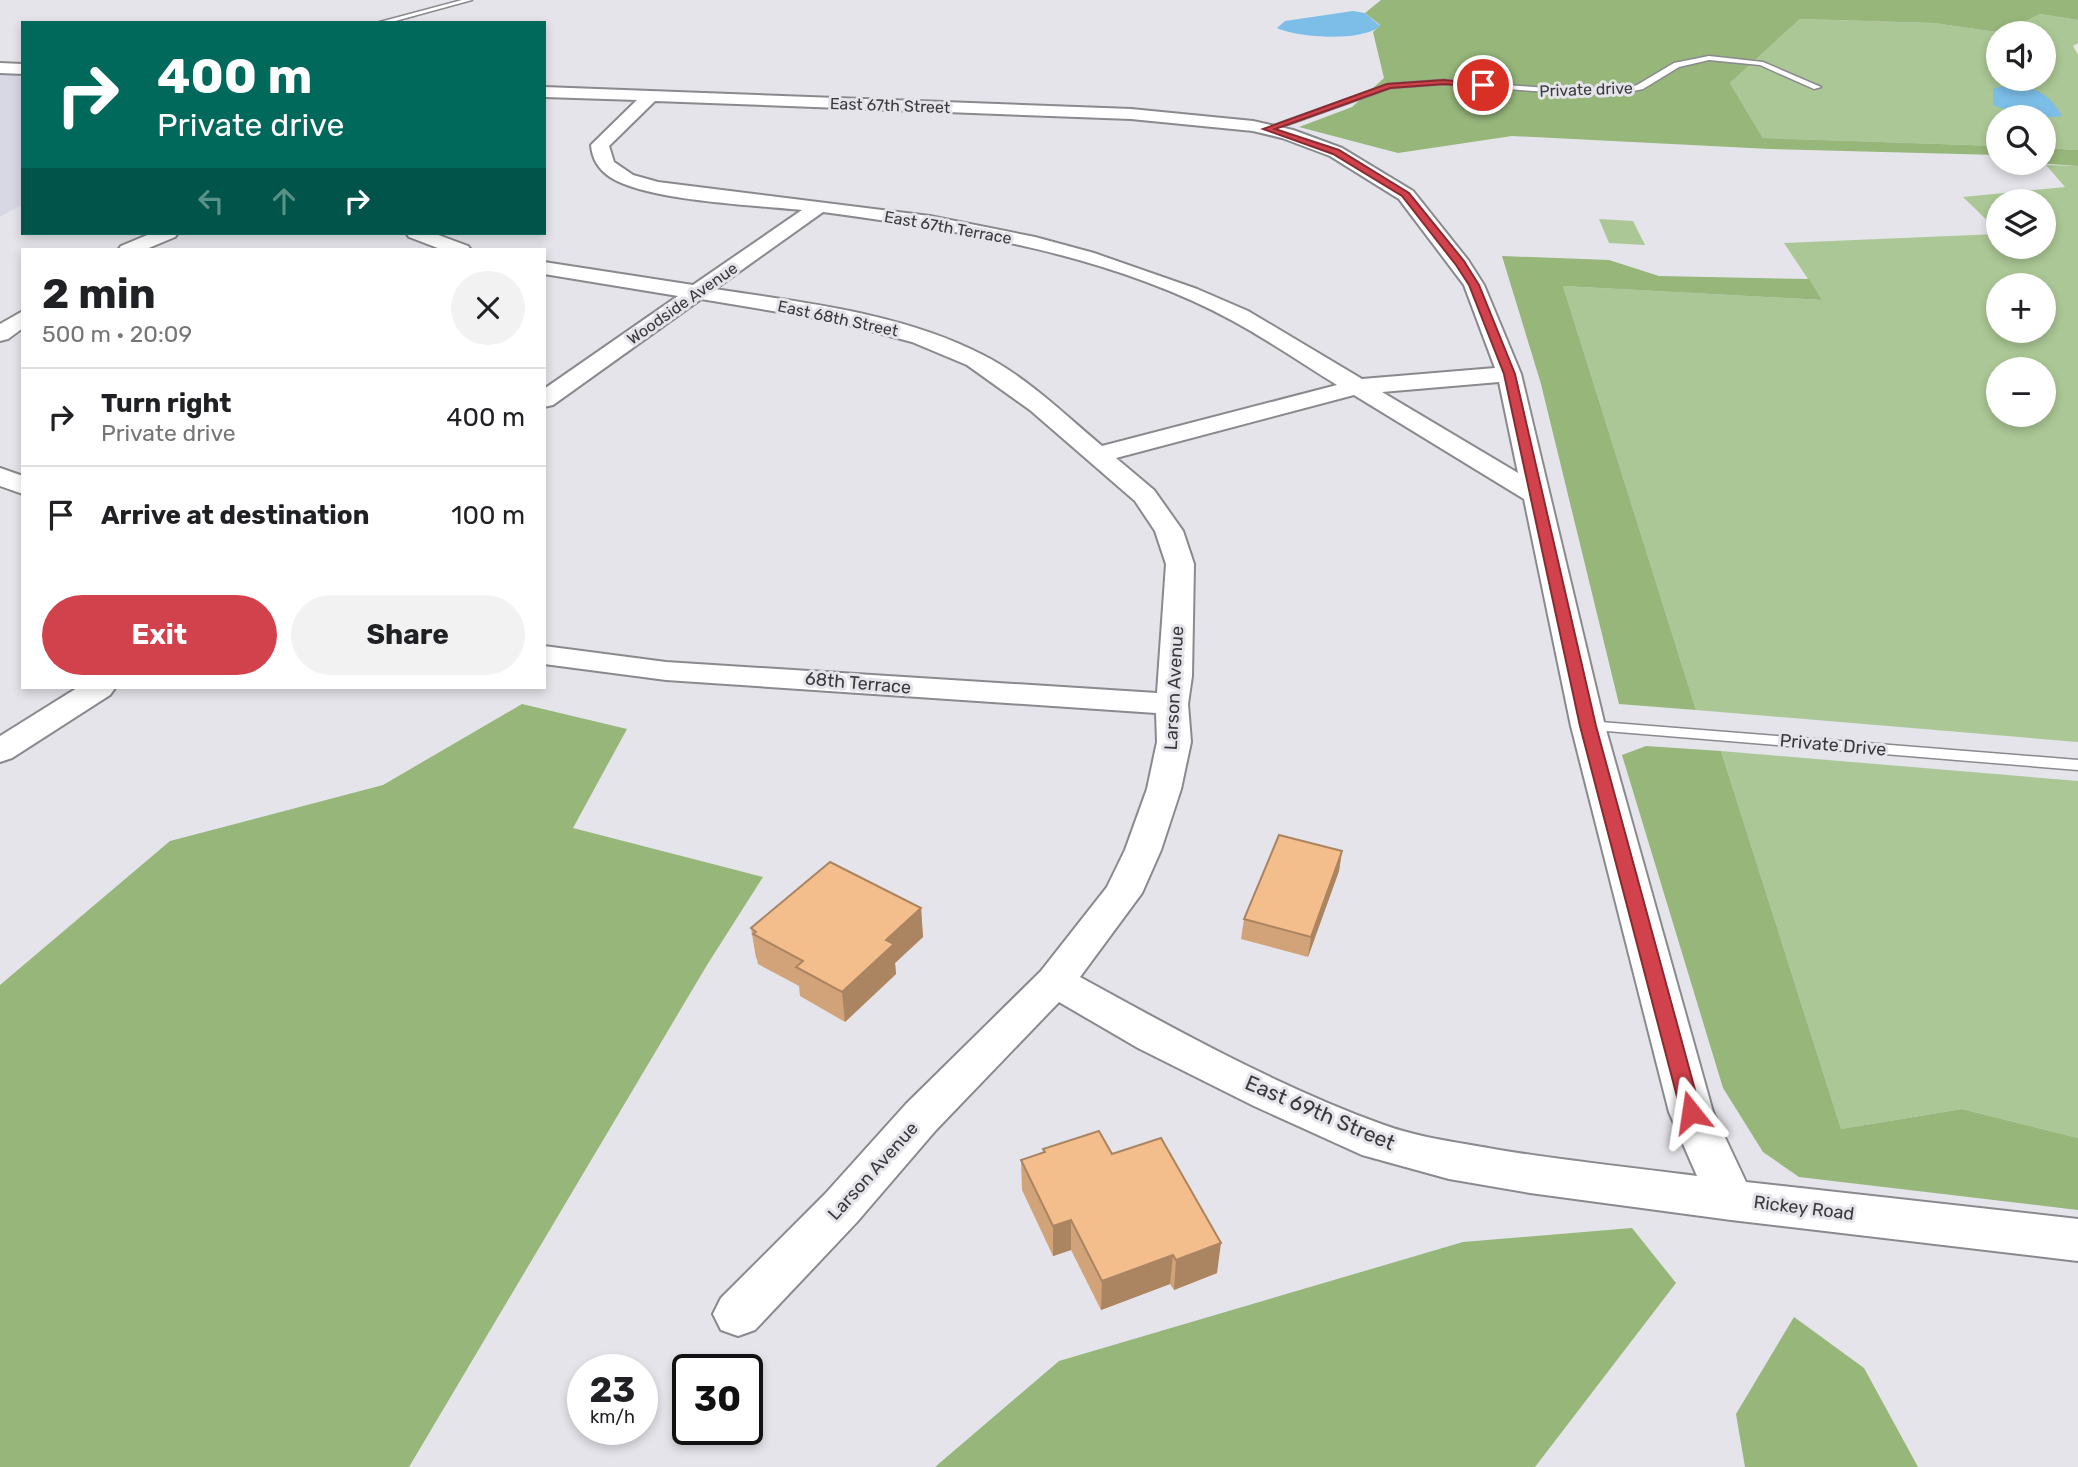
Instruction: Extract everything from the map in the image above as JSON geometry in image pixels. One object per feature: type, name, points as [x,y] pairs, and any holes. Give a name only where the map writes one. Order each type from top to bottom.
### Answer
[{"type":"street","points":[[0,68],[21,69]]},
{"type":"street","name":"East 67th Street","points":[[546,92],[1144,115],[1235,123]]},
{"type":"street","name":"East 67th Terrace","points":[[651,96],[600,145],[600,157],[611,171],[631,180],[667,189],[819,206],[977,230],[1059,247],[1116,266],[1190,292],[1240,316],[1534,494]]},
{"type":"street","name":"Rickey Road","points":[[1235,123],[1267,129],[1336,152],[1406,195],[1461,264],[1474,285],[1510,374],[1534,494],[1588,726],[1691,1112],[1731,1200],[2078,1240]]},
{"type":"street","name":"Woodside Avenue","points":[[546,399],[819,206]]},
{"type":"street","points":[[133,248],[163,235]]},
{"type":"street","points":[[421,235],[456,248]]},
{"type":"street","name":"East 68th Street","points":[[546,268],[847,317],[932,341],[992,371],[1041,407],[1097,455]]},
{"type":"street","points":[[0,334],[21,318]]},
{"type":"street","points":[[1097,455],[1357,387],[1510,374]]},
{"type":"street","name":"Larson Avenue","points":[[737,1314],[841,1208],[921,1117],[1055,981],[1123,893],[1143,850],[1164,789],[1174,742],[1172,704],[1176,676],[1180,564],[1169,531],[1144,496],[1097,455]]},
{"type":"street","points":[[0,475],[21,485]]},
{"type":"street","name":"68th Terrace","points":[[546,656],[666,671],[1172,704]]},
{"type":"street","points":[[0,751],[97,689]]},
{"type":"street","name":"East 69th Street","points":[[1055,981],[1165,1043],[1269,1094],[1378,1142],[1449,1160],[1530,1174],[1731,1200]]},
{"type":"lane","points":[[387,21],[469,0]]},
{"type":"lane","name":"Private drive","points":[[1267,129],[1389,86],[1444,82],[1559,92],[1640,88],[1677,65],[1709,58],[1761,63],[1818,87]]},
{"type":"lane","name":"Private Drive","points":[[1588,726],[2078,765]]},
{"type":"shaded area","points":[[0,72],[21,73],[21,205],[0,217]]},
{"type":"green space","points":[[1381,0],[2078,0],[2078,20],[2040,14],[2026,21],[1986,21],[1986,31],[1934,23],[1800,19],[1730,83],[1763,138],[1986,146],[1986,155],[1770,149],[1512,136],[1398,153],[1299,127],[1352,107],[1384,78],[1373,32],[1380,25],[1365,13]]},
{"type":"green space","points":[[2040,14],[2078,20],[2078,43],[2073,46],[2078,55],[2078,150],[2056,149],[2056,105],[1986,105],[1986,146],[1763,138],[1730,83],[1800,19],[1934,23],[1986,31],[1986,91],[2056,91],[2056,21],[2026,21]]},
{"type":"green space","points":[[2056,149],[2078,150],[2078,166],[2056,164]]},
{"type":"green space","points":[[2056,165],[2078,166],[2078,742],[1696,710],[1563,286],[1822,300],[1784,243],[1986,235],[1986,259],[2056,259],[2056,189],[2045,189],[2065,187],[2055,175]]},
{"type":"green space","points":[[1986,195],[1986,219],[1963,197]]},
{"type":"green space","points":[[1599,219],[1633,221],[1645,245],[1609,243]]},
{"type":"green space","points":[[1502,256],[1609,260],[1659,276],[1809,279],[1822,300],[1563,286],[1696,710],[1619,704],[1541,384]]},
{"type":"green space","points":[[522,704],[627,729],[573,828],[763,877],[707,965],[409,1467],[0,1467],[0,985],[170,841],[383,785]]},
{"type":"green space","points":[[1646,746],[1721,751],[1841,1129],[1962,1109],[2078,1138],[2078,1210],[1799,1177],[1763,1152],[1723,1088],[1622,755]]},
{"type":"green space","points":[[1721,751],[2078,781],[2078,1138],[1962,1109],[1841,1129]]},
{"type":"green space","points":[[1632,1228],[1676,1283],[1535,1467],[935,1467],[1059,1361],[1463,1242]]},
{"type":"green space","points":[[1794,1317],[1864,1368],[1918,1467],[1745,1467],[1736,1414]]},
{"type":"water","points":[[1353,11],[1365,13],[1380,26],[1359,34],[1330,37],[1299,34],[1277,28],[1285,21]]},
{"type":"water","points":[[1993,91],[2036,91],[2054,105],[1993,105]]},
{"type":"building","points":[[1279,835],[1342,851],[1311,937],[1244,919]]},
{"type":"building","points":[[830,862],[921,908],[886,940],[894,944],[842,992],[796,967],[803,961],[753,934],[756,932],[751,928]]},
{"type":"building","points":[[1099,1131],[1112,1154],[1161,1138],[1221,1243],[1176,1260],[1173,1255],[1102,1281],[1071,1220],[1053,1226],[1021,1160],[1045,1152],[1043,1149]]},
{"type":"route","points":[[1483,85],[1444,82],[1389,86],[1267,129],[1336,152],[1406,195],[1461,264],[1474,285],[1510,374],[1534,494],[1588,726],[1691,1112]]}]
